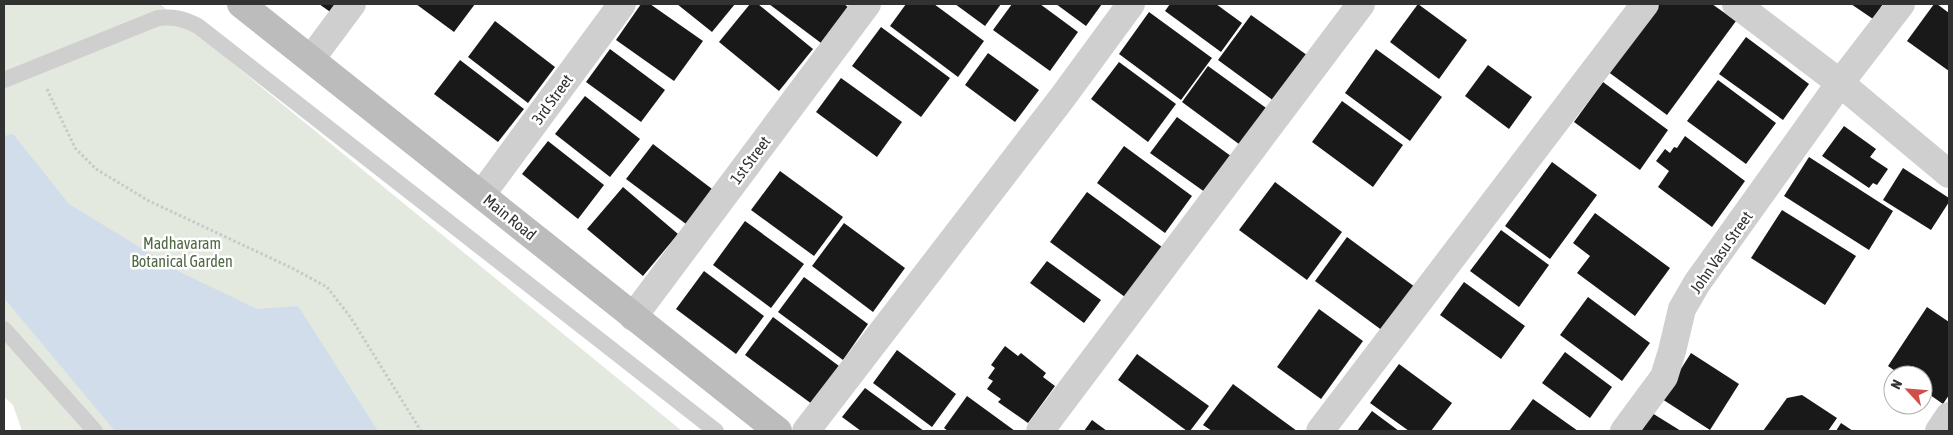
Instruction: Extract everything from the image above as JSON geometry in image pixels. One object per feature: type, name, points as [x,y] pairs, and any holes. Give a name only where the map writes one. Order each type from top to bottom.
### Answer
[{"type":"street","name":"Main Road","points":[[241,4],[778,431]]},
{"type":"street","points":[[311,59],[352,4]]},
{"type":"street","name":"3rd Street","points":[[482,194],[622,4]]},
{"type":"street","name":"1st Street","points":[[633,317],[867,4]]},
{"type":"street","points":[[806,431],[1062,98],[1131,4]]},
{"type":"street","points":[[1040,431],[1361,4]]},
{"type":"street","points":[[1320,431],[1645,4]]},
{"type":"street","points":[[1736,4],[1840,83],[1949,174]]},
{"type":"street","name":"John Vasu Street","points":[[1624,431],[1664,376],[1682,309],[1697,284],[1840,83],[1901,4]]},
{"type":"street","points":[[1939,431],[1949,416]]},
{"type":"lane","points":[[4,80],[158,18],[172,16],[184,19],[198,26],[716,431]]},
{"type":"lane","points":[[4,329],[95,431]]},
{"type":"path","points":[[36,67],[75,148],[96,170],[149,201],[292,268],[327,287],[351,318],[420,431]]},
{"type":"green space","name":"Madhavaram Botanical Garden","points":[[4,4],[160,4],[682,431],[22,431],[13,405],[4,397]]},
{"type":"shaded area","points":[[13,134],[69,204],[182,273],[257,309],[298,306],[378,431],[115,431],[4,298],[4,136]]},
{"type":"building","points":[[319,4],[345,4],[336,16]]},
{"type":"building","points":[[416,4],[475,4],[454,32]]},
{"type":"building","points":[[641,4],[650,4],[703,41],[674,81],[616,40]]},
{"type":"building","points":[[677,4],[735,4],[712,32]]},
{"type":"building","points":[[750,4],[758,4],[813,49],[779,91],[719,42]]},
{"type":"building","points":[[769,4],[844,4],[848,7],[821,43]]},
{"type":"building","points":[[906,4],[934,4],[984,41],[958,77],[890,26]]},
{"type":"building","points":[[955,4],[1001,4],[985,26]]},
{"type":"building","points":[[1012,4],[1040,4],[1078,32],[1050,71],[993,30]]},
{"type":"building","points":[[1056,4],[1102,4],[1086,26]]},
{"type":"building","points":[[1170,4],[1216,4],[1242,23],[1221,52],[1165,11]]},
{"type":"building","points":[[1418,4],[1467,40],[1439,79],[1390,42]]},
{"type":"building","points":[[1656,4],[1712,4],[1736,21],[1667,115],[1607,71]]},
{"type":"building","points":[[1851,4],[1883,4],[1873,19]]},
{"type":"building","points":[[1934,4],[1937,4],[1949,13],[1949,71],[1907,41]]},
{"type":"building","points":[[1149,12],[1212,58],[1181,100],[1119,54]]},
{"type":"building","points":[[1251,15],[1311,58],[1278,104],[1218,60]]},
{"type":"building","points":[[495,21],[555,67],[528,103],[468,57]]},
{"type":"building","points":[[881,27],[950,78],[921,117],[852,66]]},
{"type":"building","points":[[1746,37],[1809,84],[1783,120],[1719,74]]},
{"type":"building","points":[[610,49],[665,90],[641,122],[586,82]]},
{"type":"building","points":[[1376,49],[1442,97],[1410,141],[1345,93]]},
{"type":"building","points":[[988,53],[1039,90],[1015,122],[965,85]]},
{"type":"building","points":[[460,60],[524,109],[498,142],[434,94]]},
{"type":"building","points":[[1119,62],[1176,104],[1148,142],[1091,99]]},
{"type":"building","points":[[1488,65],[1532,97],[1509,129],[1465,96]]},
{"type":"building","points":[[1208,66],[1273,113],[1247,150],[1182,102]]},
{"type":"building","points":[[841,78],[902,122],[877,157],[816,112]]},
{"type":"building","points":[[1718,80],[1776,123],[1746,164],[1687,121]]},
{"type":"building","points":[[1603,82],[1668,130],[1640,170],[1574,122]]},
{"type":"building","points":[[585,96],[640,139],[610,177],[555,134]]},
{"type":"building","points":[[1342,101],[1403,145],[1373,187],[1312,142]]},
{"type":"building","points":[[1177,117],[1235,159],[1209,195],[1150,153]]},
{"type":"building","points":[[1844,126],[1876,149],[1870,157],[1888,169],[1877,185],[1873,183],[1869,188],[1822,156]]},
{"type":"building","points":[[1685,136],[1745,181],[1712,227],[1658,187],[1669,171],[1656,161],[1665,149],[1670,153],[1674,147],[1677,148]]},
{"type":"building","points":[[548,141],[604,185],[578,219],[522,174]]},
{"type":"building","points":[[653,144],[716,192],[690,227],[626,179]]},
{"type":"building","points":[[1124,146],[1192,196],[1165,233],[1097,183]]},
{"type":"building","points":[[1809,157],[1893,211],[1869,250],[1784,196]]},
{"type":"building","points":[[1552,162],[1597,195],[1550,259],[1505,226]]},
{"type":"building","points":[[1903,168],[1949,198],[1949,202],[1931,230],[1883,200]]},
{"type":"building","points":[[780,171],[843,217],[814,256],[751,210]]},
{"type":"building","points":[[1275,182],[1342,232],[1307,280],[1239,230]]},
{"type":"building","points":[[623,187],[678,234],[643,276],[587,229]]},
{"type":"building","points":[[1087,192],[1162,247],[1125,297],[1050,242]]},
{"type":"building","points":[[1782,210],[1856,256],[1825,305],[1751,258]]},
{"type":"building","points":[[1595,213],[1670,268],[1635,316],[1577,273],[1590,256],[1573,243]]},
{"type":"building","points":[[745,221],[804,264],[771,308],[713,265]]},
{"type":"building","points":[[844,223],[905,268],[873,312],[812,266]]},
{"type":"building","points":[[1501,230],[1549,265],[1519,307],[1470,271]]},
{"type":"building","points":[[1347,237],[1415,287],[1383,331],[1315,281]]},
{"type":"building","points":[[1047,261],[1101,300],[1084,323],[1030,283]]},
{"type":"building","points":[[704,271],[764,316],[736,354],[676,309]]},
{"type":"building","points":[[804,277],[868,324],[843,360],[778,312]]},
{"type":"building","points":[[1464,282],[1525,326],[1501,359],[1440,315]]},
{"type":"building","points":[[1588,297],[1650,343],[1622,381],[1560,335]]},
{"type":"building","points":[[1927,307],[1949,322],[1949,395],[1943,404],[1933,397],[1933,365],[1889,365]]},
{"type":"building","points":[[1319,309],[1363,341],[1321,399],[1277,367]]},
{"type":"building","points":[[773,317],[839,366],[812,404],[745,355]]},
{"type":"building","points":[[1005,346],[1018,356],[1021,353],[1046,373],[1043,377],[1055,386],[1028,423],[998,402],[1001,399],[987,389],[993,381],[988,378],[995,368],[991,365]]},
{"type":"building","points":[[897,350],[956,394],[932,427],[873,383]]},
{"type":"building","points":[[1565,352],[1612,387],[1590,418],[1542,383]]},
{"type":"building","points":[[1691,353],[1739,384],[1710,430],[1662,399]]},
{"type":"building","points":[[1137,354],[1209,406],[1190,431],[1187,431],[1118,380]]},
{"type":"building","points":[[1399,364],[1452,403],[1431,431],[1409,431],[1370,403]]},
{"type":"building","points":[[1233,384],[1297,431],[1212,431],[1203,425]]},
{"type":"building","points":[[865,388],[924,431],[861,431],[842,417]]},
{"type":"building","points":[[1802,395],[1837,418],[1828,431],[1763,431],[1787,398]]},
{"type":"building","points":[[967,396],[1015,431],[948,431],[944,428]]},
{"type":"building","points":[[1533,399],[1578,431],[1510,430]]},
{"type":"building","points":[[1372,411],[1399,431],[1357,431]]},
{"type":"building","points":[[1652,413],[1681,431],[1640,431]]},
{"type":"building","points":[[1092,420],[1107,431],[1084,431]]},
{"type":"building","points":[[1841,423],[1853,431],[1836,431]]}]
